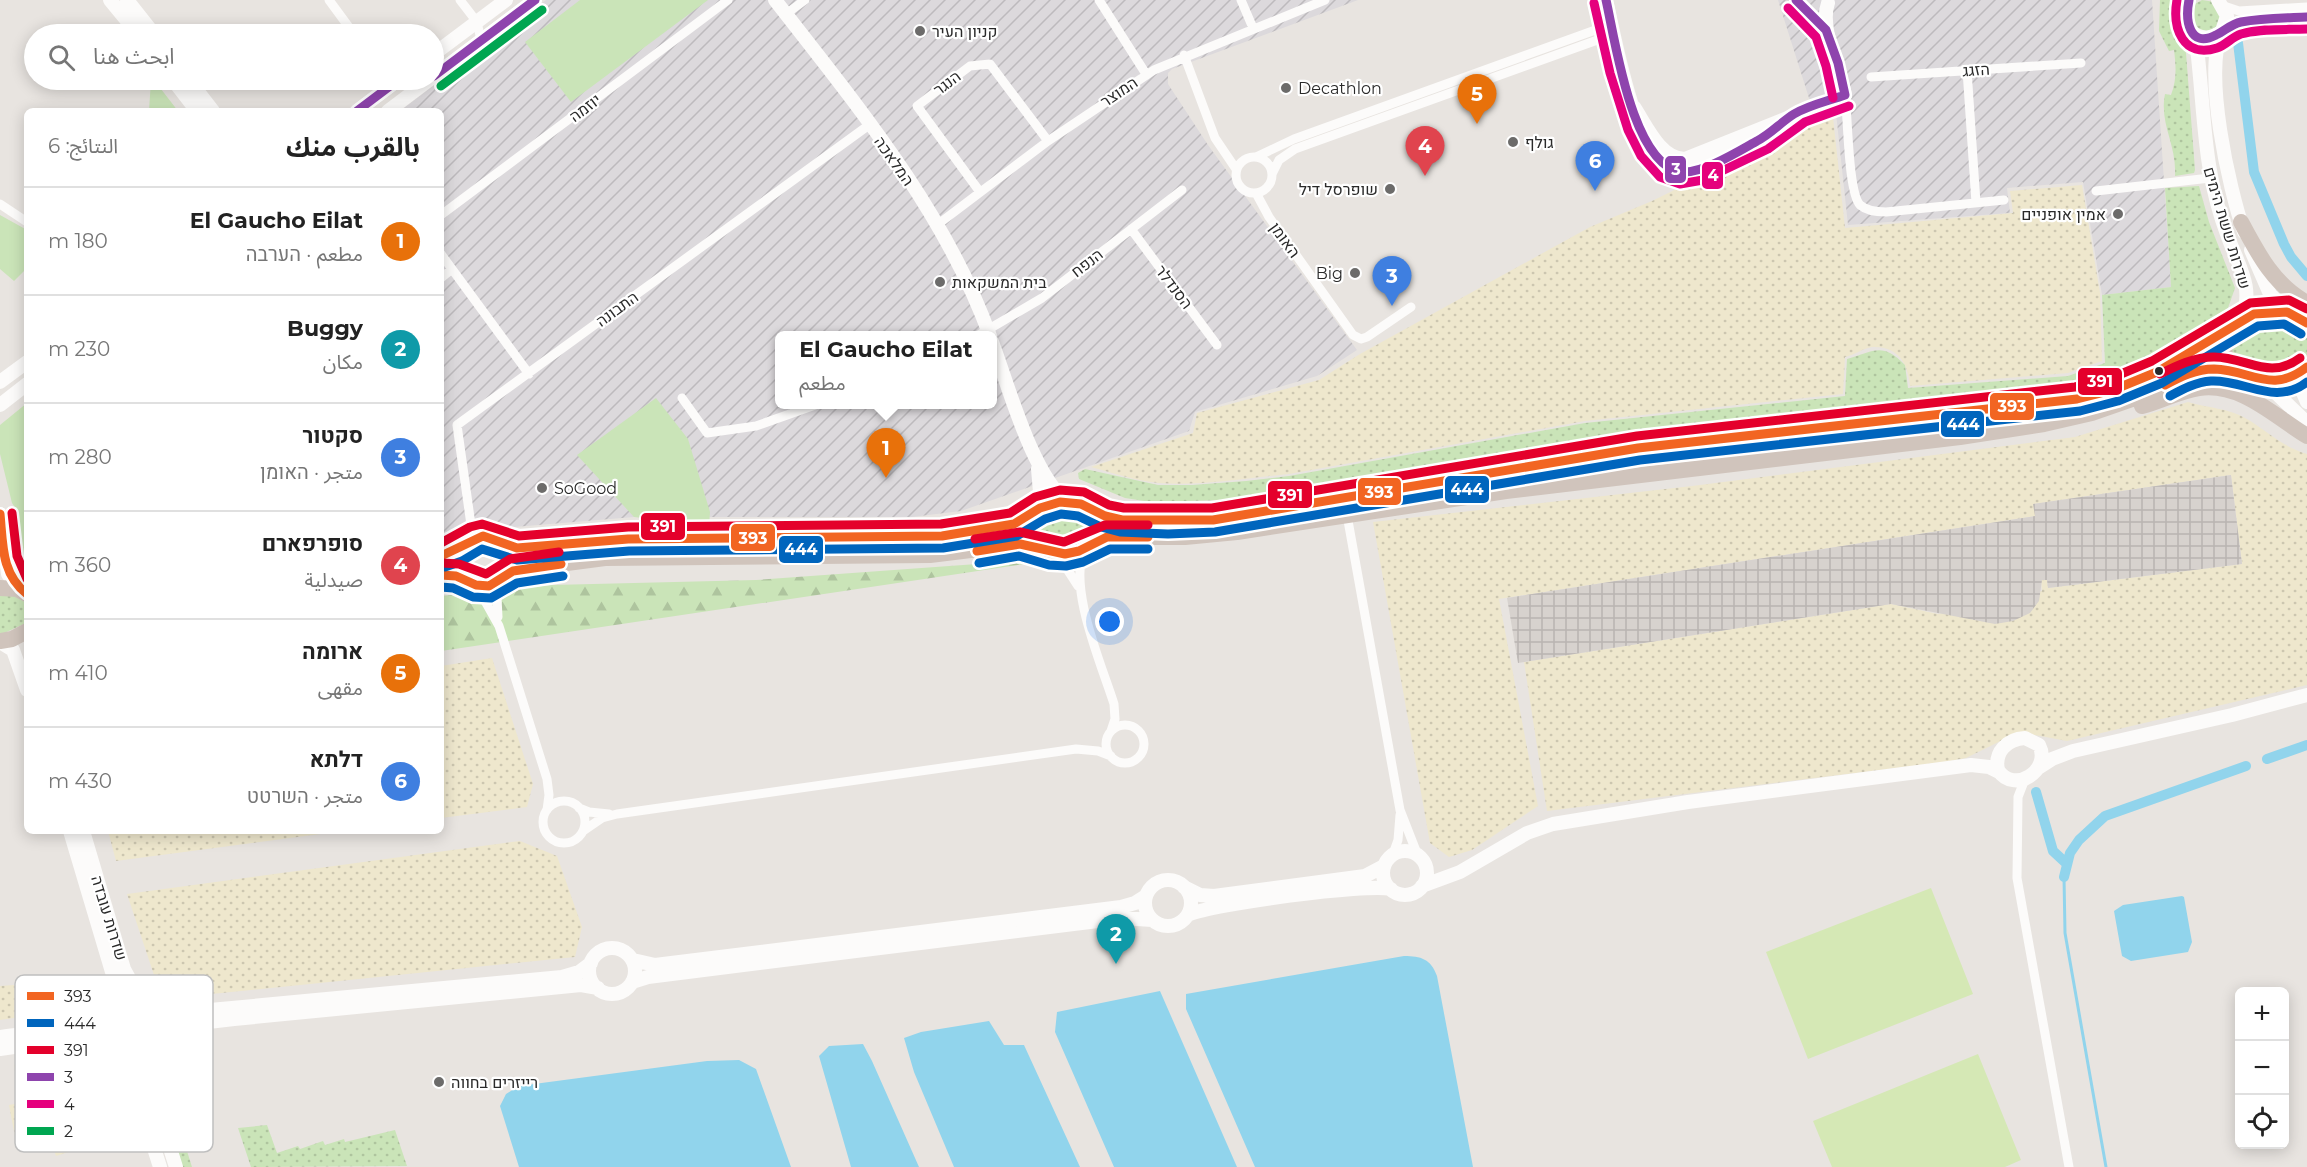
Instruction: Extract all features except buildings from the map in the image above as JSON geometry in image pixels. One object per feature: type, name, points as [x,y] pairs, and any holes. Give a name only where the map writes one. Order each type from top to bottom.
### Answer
[{"type":"highway","points":[[2241,222],[2271,273],[2287,290],[2307,303]]},
{"type":"highway","points":[[444,555],[469,543],[492,537],[502,544],[527,548],[604,539],[942,536],[1007,526],[1053,503],[1067,502],[1130,521],[1213,520],[1638,447],[2077,399],[2113,390],[2157,372],[2237,322],[2261,312],[2287,312],[2307,323]]},
{"type":"highway","points":[[2237,322],[2227,335],[2223,348],[2226,361],[2237,373]]},
{"type":"highway","points":[[2076,418],[2123,403],[2199,371],[2219,369],[2257,381],[2284,380],[2306,368]]},
{"type":"highway","points":[[444,576],[489,586],[521,569],[605,558],[923,556],[1020,544],[1044,551],[1072,553],[1111,537],[1211,534],[1561,484],[1891,447],[2134,408],[2198,388],[2219,388],[2257,403],[2307,436]]},
{"type":"highway","points":[[1036,511],[1028,521],[1026,531],[1030,541],[1044,551]]},
{"type":"highway","points":[[1088,546],[1099,530],[1098,519],[1091,511]]},
{"type":"highway","points":[[469,543],[459,564],[471,582]]},
{"type":"highway","points":[[502,544],[508,555],[503,577]]},
{"type":"highway","points":[[0,588],[23,592]]},
{"type":"highway","points":[[0,642],[24,633]]},
{"type":"street","points":[[110,0],[130,24]]},
{"type":"street","points":[[127,0],[146,24]]},
{"type":"street","points":[[329,0],[347,24]]},
{"type":"street","points":[[460,0],[477,22],[481,40]]},
{"type":"street","points":[[444,47],[506,0]]},
{"type":"street","points":[[444,68],[535,0]]},
{"type":"street","name":"יוזמה","points":[[444,213],[728,0]]},
{"type":"street","name":"המלאכה","points":[[775,0],[869,125],[937,225],[964,275],[985,331]]},
{"type":"street","points":[[786,14],[805,0]]},
{"type":"street","points":[[1099,0],[1146,74]]},
{"type":"street","points":[[1241,0],[1253,28]]},
{"type":"street","name":"המוצר","points":[[937,225],[1048,141],[1146,74],[1184,55],[1325,0]]},
{"type":"street","points":[[1606,0],[1638,124],[1655,157],[1667,167],[1679,172],[1693,170],[1757,141],[1794,114],[1845,95]]},
{"type":"street","points":[[1801,4],[1817,9],[1829,2]]},
{"type":"street","points":[[1826,30],[1829,2]]},
{"type":"street","name":"שדרות ששת הימים","points":[[2190,2],[2185,18],[2197,53],[2204,145],[2210,178],[2226,232],[2247,283],[2248,300],[2237,322]]},
{"type":"street","points":[[2220,2],[2239,11],[2307,7]]},
{"type":"street","name":"שדרות ששת הימים","points":[[2220,2],[2227,16],[2216,58],[2221,139],[2241,222],[2264,284],[2287,312]]},
{"type":"street","points":[[1801,4],[1826,30],[1838,63],[1845,95],[1852,186],[1858,202],[1866,209],[1878,212],[2004,200]]},
{"type":"street","points":[[2189,29],[2203,37],[2215,36],[2223,29],[2242,21],[2307,17]]},
{"type":"street","points":[[1236,169],[1243,160],[1256,157],[1294,139],[1613,29]]},
{"type":"street","points":[[1184,55],[1215,138],[1236,169],[1239,186],[1248,192],[1257,193],[1268,187],[1279,160],[1295,149],[1613,29]]},
{"type":"street","name":"הזגג","points":[[1871,77],[2081,63]]},
{"type":"street","name":"הנגר","points":[[980,192],[917,106],[970,66],[990,64],[1048,141]]},
{"type":"street","points":[[1967,70],[1976,203]]},
{"type":"street","points":[[181,90],[195,108]]},
{"type":"street","points":[[197,90],[211,108]]},
{"type":"street","points":[[360,108],[382,90]]},
{"type":"street","points":[[392,108],[416,90]]},
{"type":"street","name":"התבונה","points":[[469,543],[457,425],[869,125]]},
{"type":"street","points":[[1256,157],[1266,161],[1272,174]]},
{"type":"street","points":[[2096,190],[2210,178]]},
{"type":"street","name":"הנפח","points":[[994,331],[1035,303],[1182,190]]},
{"type":"street","name":"האומן","points":[[1257,193],[1269,217],[1348,330],[1361,339],[1411,308]]},
{"type":"street","points":[[0,204],[24,220]]},
{"type":"street","name":"הסנדלר","points":[[1131,229],[1217,345]]},
{"type":"street","points":[[444,258],[529,374]]},
{"type":"street","points":[[444,276],[452,269]]},
{"type":"street","name":"המלאכה","points":[[997,361],[1037,461],[1053,488],[1067,502]]},
{"type":"street","points":[[0,382],[24,364]]},
{"type":"street","points":[[2306,368],[2301,388],[2307,402]]},
{"type":"street","points":[[2257,381],[2276,393],[2307,423]]},
{"type":"street","points":[[0,405],[24,386]]},
{"type":"street","points":[[682,399],[706,433],[756,426],[806,409]]},
{"type":"street","name":"המלאכה","points":[[1036,511],[1040,486],[1037,461]]},
{"type":"street","points":[[0,514],[8,574],[23,592]]},
{"type":"street","points":[[1347,515],[1400,810],[1400,831],[1384,880],[1391,889]]},
{"type":"street","points":[[1088,546],[1078,567],[1079,588],[1114,704],[1115,717],[1106,748],[1111,756]]},
{"type":"street","points":[[1044,551],[1065,566],[1079,588]]},
{"type":"street","points":[[503,577],[497,598],[499,626],[547,779],[553,791],[566,802],[589,812],[617,814]]},
{"type":"street","points":[[471,582],[499,626]]},
{"type":"street","points":[[0,642],[8,645],[15,653],[24,681]]},
{"type":"street","points":[[2068,1167],[2017,878],[2018,797],[2025,778],[2057,756],[2307,695]]},
{"type":"street","points":[[566,802],[557,803],[548,810],[544,817],[544,828],[552,840],[561,843],[572,842],[602,818],[617,814],[1076,749],[1098,751],[1125,763],[1141,755],[1143,736],[1128,725],[1114,704]]},
{"type":"street","points":[[1076,749],[1128,725]]},
{"type":"street","points":[[1971,765],[2020,738],[2057,749],[2078,750]]},
{"type":"street","points":[[2036,742],[2042,752],[2038,768]]},
{"type":"street","points":[[2004,747],[1997,762],[2018,797]]},
{"type":"street","points":[[632,982],[648,976],[1110,920],[1152,920],[1170,926],[1177,925],[1188,915],[1208,908],[1366,887],[1391,889],[1407,895],[1422,886],[1467,868],[1527,833],[1553,824],[1688,802],[1971,765],[1989,767],[2005,776],[2025,778]]},
{"type":"street","points":[[547,779],[548,810]]},
{"type":"street","points":[[579,808],[584,819],[583,831]]},
{"type":"street","points":[[1400,810],[1426,870],[1422,886]]},
{"type":"street","name":"שדרות עובדה","points":[[71,834],[113,975]]},
{"type":"street","name":"שדרות עובדה","points":[[84,834],[127,975]]},
{"type":"street","points":[[213,1010],[562,976],[579,972],[591,963],[600,951],[614,948],[622,950],[633,960],[655,965],[1121,907],[1135,903],[1146,896],[1155,884],[1162,881],[1170,881],[1192,892],[1214,896],[1365,876],[1407,851],[1447,869],[1467,868]]},
{"type":"street","points":[[1184,887],[1190,900],[1188,915]]},
{"type":"street","points":[[1146,896],[1146,911],[1152,920]]},
{"type":"street","points":[[213,1021],[581,985],[614,993],[628,988],[632,982],[635,975],[633,960]]},
{"type":"street","points":[[591,963],[591,978],[598,988]]},
{"type":"street","points":[[0,1037],[15,1035]]},
{"type":"street","points":[[0,1049],[15,1047]]},
{"type":"street","points":[[155,1152],[160,1167]]},
{"type":"street","points":[[171,1152],[176,1167]]},
{"type":"shaded area","points":[[546,0],[1358,0],[1172,69],[1168,73],[1168,84],[1208,145],[1357,350],[1317,376],[1195,412],[1189,431],[961,511],[912,517],[634,517],[444,533],[444,108],[404,108],[428,90],[444,90],[444,78]]},
{"type":"shaded area","points":[[1778,0],[2152,0],[2171,287],[2102,295],[2083,182],[2007,188],[2010,213],[1848,225],[1836,113],[1815,117]]},
{"type":"shaded area","points":[[2231,475],[2242,564],[2048,588],[2047,580],[2042,580],[2039,601],[2030,613],[2013,621],[1995,624],[1891,604],[1518,663],[1507,598],[2035,516],[2033,504]]},
{"type":"green space","points":[[580,0],[708,0],[571,102],[525,42]]},
{"type":"green space","points":[[2160,0],[2176,0],[2171,19],[2186,53],[2195,170],[2194,173],[2175,176],[2175,165],[2164,115],[2165,94],[2171,95],[2175,78],[2174,50],[2169,51],[2159,31]]},
{"type":"green space","points":[[2202,0],[2215,2],[2223,19],[2210,34],[2192,27],[2193,5]]},
{"type":"green space","points":[[150,90],[162,90],[176,108],[149,108]]},
{"type":"green space","points":[[2199,186],[2209,222],[2235,288],[2227,311],[2204,332],[2095,386],[2066,392],[1662,430],[1222,500],[1151,502],[1125,498],[1079,479],[1078,473],[1085,469],[1158,485],[1246,481],[1289,476],[1585,423],[1845,396],[1847,359],[1877,350],[1890,353],[1905,365],[1908,388],[2068,376],[2105,363],[2102,295],[2171,287],[2165,188]]},
{"type":"green space","points":[[0,215],[24,228],[24,271],[14,281],[0,269]]},
{"type":"green space","points":[[2268,315],[2304,325],[2307,329],[2307,362],[2275,377],[2234,365],[2230,336]]},
{"type":"green space","points":[[656,398],[688,439],[710,512],[709,526],[634,517],[577,455]]},
{"type":"green space","points":[[24,405],[24,574],[21,568],[18,512],[12,503],[0,454],[0,425]]},
{"type":"green space","points":[[1061,507],[1091,518],[1090,536],[1064,549],[1037,541],[1033,523]]},
{"type":"green space","points":[[1023,557],[1045,561],[444,651],[444,596],[552,585],[756,580],[977,564]]},
{"type":"green space","points":[[0,594],[10,594],[24,601],[24,624],[0,635]]},
{"type":"green space","points":[[1931,888],[1973,994],[1808,1059],[1766,952]]},
{"type":"green space","points":[[1978,1054],[2021,1160],[2005,1167],[1832,1167],[1813,1121]]},
{"type":"green space","points":[[267,1125],[277,1153],[298,1146],[300,1149],[323,1141],[325,1145],[344,1139],[345,1142],[395,1130],[407,1166],[251,1167],[238,1128]]},
{"type":"green space","points":[[175,1152],[187,1152],[192,1167],[180,1167]]},
{"type":"sand","points":[[1833,117],[1845,228],[2013,213],[2010,191],[2082,185],[2100,293],[2102,361],[2068,373],[1910,386],[1907,370],[1900,358],[1889,350],[1872,347],[1845,357],[1843,394],[1585,421],[1289,474],[1224,481],[1159,483],[1134,479],[1091,467],[1193,433],[1197,413],[1319,380],[1360,354],[1590,227],[1652,201],[1764,146],[1791,129]]},
{"type":"sand","points":[[2188,402],[2240,415],[2283,443],[2307,454],[2307,685],[2067,741],[2019,732],[1966,758],[1945,762],[1547,811],[1524,662],[1891,604],[1938,614],[2042,591],[2041,580],[2047,580],[2048,588],[2242,564],[2231,475],[2034,504],[2036,516],[1499,599],[1538,806],[1472,850],[1449,857],[1430,843],[1373,522],[1692,486],[2075,437]]},
{"type":"sand","points":[[492,658],[533,784],[527,807],[444,818],[444,666]]},
{"type":"sand","points":[[109,834],[320,834],[116,861]]},
{"type":"sand","points":[[520,841],[557,856],[582,927],[575,957],[213,994],[213,975],[154,975],[127,894]]},
{"type":"sand","points":[[15,985],[15,1018],[0,1020],[0,986]]},
{"type":"sand","points":[[15,1104],[15,1137],[9,1105]]},
{"type":"sand","points":[[55,1152],[69,1152],[56,1156]]},
{"type":"water","points":[[2182,896],[2192,942],[2188,952],[2131,961],[2122,956],[2114,911],[2123,905]]},
{"type":"water","points":[[1404,956],[1425,960],[1435,970],[1437,976],[1473,1167],[1255,1167],[1186,1009],[1186,994]]},
{"type":"water","points":[[1160,991],[1237,1167],[1114,1167],[1055,1032],[1057,1012]]},
{"type":"water","points":[[989,1021],[1004,1045],[1024,1045],[1080,1167],[954,1167],[914,1072],[904,1038],[921,1032]]},
{"type":"water","points":[[863,1044],[919,1167],[851,1167],[819,1056],[829,1046]]},
{"type":"water","points":[[739,1060],[756,1069],[791,1167],[519,1167],[500,1106],[506,1094],[519,1086],[707,1061]]},
{"type":"waterway","points":[[2238,43],[2254,172],[2284,244],[2291,257],[2307,276]]},
{"type":"waterway","points":[[2267,759],[2307,745]]},
{"type":"waterway","points":[[2064,877],[2070,853],[2079,840],[2105,816],[2246,766]]},
{"type":"waterway","points":[[2036,792],[2053,851],[2067,864]]},
{"type":"waterway","points":[[2064,877],[2065,933],[2106,1167]]},
{"type":"transit line","name":"3","points":[[444,68],[535,0]]},
{"type":"transit line","name":"3","points":[[1606,0],[1621,70],[1638,125],[1650,148],[1665,164],[1682,172],[1690,172],[1720,161],[1762,138],[1800,111],[1845,95]]},
{"type":"transit line","name":"3","points":[[1796,0],[1826,30],[1838,63],[1845,95]]},
{"type":"transit line","name":"4","points":[[2177,0],[2178,30],[2182,39],[2196,49],[2217,48],[2238,35],[2249,32],[2307,29]]},
{"type":"transit line","name":"3","points":[[2189,0],[2189,24],[2191,30],[2200,38],[2216,35],[2241,22],[2307,17]]},
{"type":"transit line","name":"4","points":[[1594,3],[1610,73],[1628,130],[1641,156],[1660,177],[1680,184],[1703,180],[1768,149],[1805,122],[1849,106]]},
{"type":"transit line","name":"4","points":[[1788,8],[1816,37],[1826,66],[1833,98]]},
{"type":"transit line","name":"2","points":[[444,84],[542,10]]},
{"type":"transit line","name":"3","points":[[361,108],[385,90]]},
{"type":"transit line","name":"391","points":[[444,541],[470,527],[482,524],[519,536],[628,527],[941,524],[1010,513],[1035,497],[1060,490],[1084,492],[1109,505],[1124,508],[1212,508],[1637,436],[2075,387],[2109,379],[2152,361],[2250,303],[2289,300],[2307,309]]},
{"type":"transit line","name":"393","points":[[444,555],[483,536],[517,548],[628,539],[942,536],[1014,524],[1040,508],[1060,502],[1081,504],[1105,516],[1122,520],[1213,520],[1638,448],[2077,399],[2113,390],[2157,372],[2254,314],[2287,312],[2307,323]]},
{"type":"transit line","name":"444","points":[[445,567],[462,561],[482,549],[517,560],[629,551],[943,548],[1017,536],[1045,519],[1061,514],[1078,516],[1101,527],[1120,532],[1168,534],[1215,532],[1640,460],[2080,411],[2118,401],[2162,383],[2258,326],[2284,324],[2301,334]]},
{"type":"transit line","name":"391","points":[[2160,374],[2186,362],[2207,357],[2226,358],[2268,368],[2289,365],[2300,358]]},
{"type":"transit line","name":"393","points":[[2165,385],[2188,374],[2207,369],[2227,370],[2272,380],[2294,375],[2307,367]]},
{"type":"transit line","name":"444","points":[[2170,396],[2195,384],[2211,381],[2223,381],[2271,392],[2295,389],[2307,382]]},
{"type":"transit line","name":"391","points":[[12,513],[17,556],[24,572]]},
{"type":"transit line","name":"393","points":[[0,514],[3,547],[8,568],[18,586],[24,591]]},
{"type":"transit line","name":"391","points":[[975,539],[1020,532],[1064,542],[1105,525],[1148,525]]},
{"type":"transit line","name":"393","points":[[977,551],[1020,544],[1065,554],[1079,551],[1107,537],[1148,537]]},
{"type":"transit line","name":"444","points":[[979,563],[1019,556],[1049,565],[1066,566],[1083,562],[1110,549],[1148,549]]},
{"type":"transit line","name":"391","points":[[444,563],[459,564],[486,574],[510,559],[559,552]]},
{"type":"transit line","name":"393","points":[[444,575],[456,576],[476,585],[489,586],[513,571],[561,564]]},
{"type":"transit line","name":"444","points":[[444,587],[453,588],[473,597],[491,598],[517,583],[563,576]]},
{"type":"place","name":"קניון העיר","points":[[920,31]]},
{"type":"place","name":"Decathlon","points":[[1286,88]]},
{"type":"place","name":"ארומה","points":[[1477,124]]},
{"type":"place","name":"גולף","points":[[1513,142]]},
{"type":"place","name":"סופרפארם","points":[[1425,176]]},
{"type":"place","name":"שופרסל דיל","points":[[1390,189]]},
{"type":"place","name":"דלתא","points":[[1595,191]]},
{"type":"place","name":"אמין אופניים","points":[[2118,214]]},
{"type":"place","name":"Big","points":[[1355,273]]},
{"type":"place","name":"בית המשקאות","points":[[940,282]]},
{"type":"place","name":"סקטור","points":[[1392,306]]},
{"type":"place","name":"El Gaucho Eilat","points":[[886,478]]},
{"type":"place","name":"SoGood","points":[[542,488]]},
{"type":"place","name":"Buggy","points":[[1116,964]]},
{"type":"place","name":"רייזרים בחווה","points":[[439,1082]]}]
